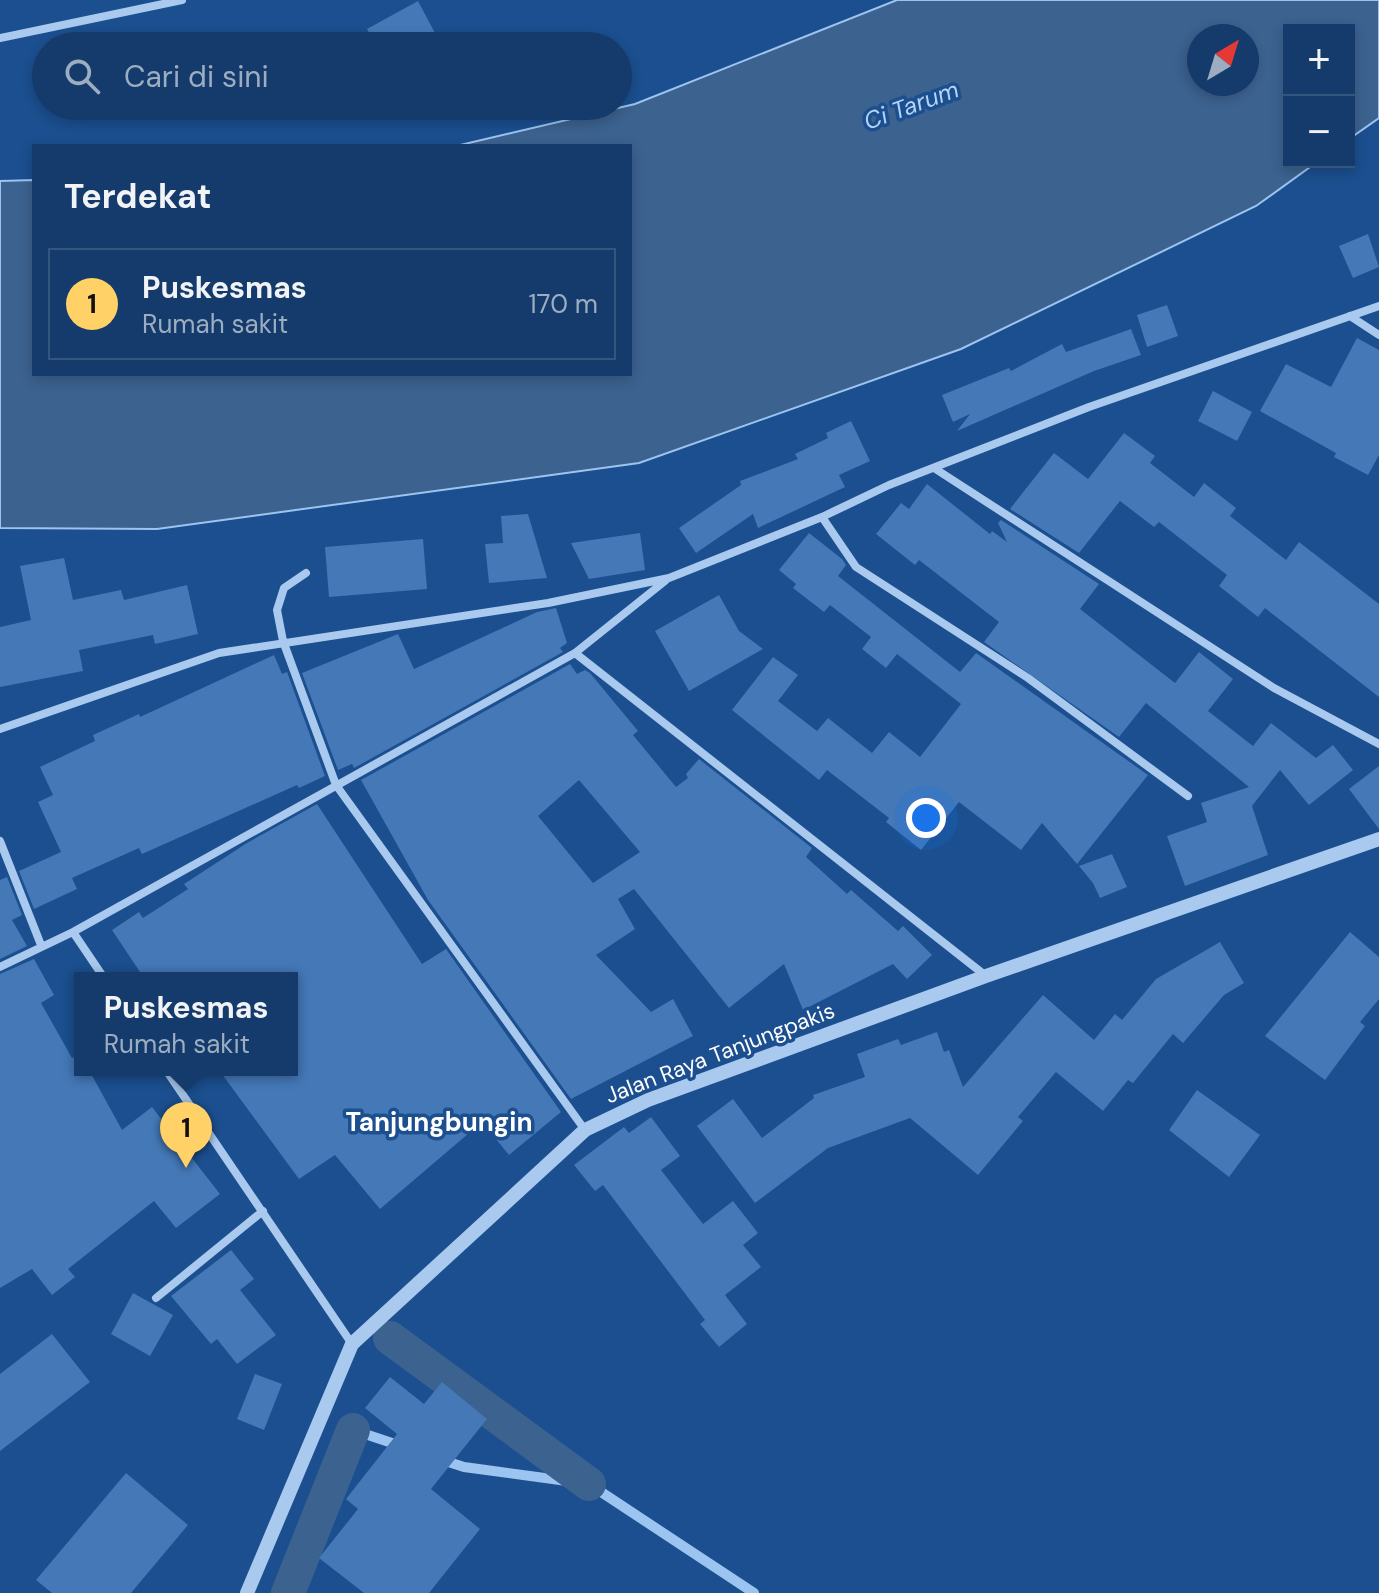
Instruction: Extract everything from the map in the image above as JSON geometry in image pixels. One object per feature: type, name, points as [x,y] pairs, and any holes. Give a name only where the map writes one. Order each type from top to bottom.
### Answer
[{"type":"street","points":[[0,38],[182,0]]},
{"type":"street","points":[[0,729],[219,653],[548,603],[669,578],[822,517],[889,485],[1089,407],[1379,306]]},
{"type":"street","points":[[1350,316],[1379,335]]},
{"type":"street","points":[[934,468],[1274,688],[1379,744]]},
{"type":"street","points":[[822,517],[856,567],[1028,678],[1188,796]]},
{"type":"street","points":[[306,573],[284,588],[279,601],[283,641],[336,785],[585,1130]]},
{"type":"street","points":[[0,967],[73,932],[575,653],[669,578]]},
{"type":"street","points":[[575,653],[986,976]]},
{"type":"street","name":"Jalan Raya Tanjungpakis","points":[[247,1593],[352,1344],[585,1130],[648,1100],[986,976],[1379,839]]},
{"type":"street","points":[[0,841],[41,945]]},
{"type":"street","points":[[73,932],[100,972]]},
{"type":"street","points":[[170,1076],[352,1344]]},
{"type":"street","points":[[156,1298],[263,1211]]},
{"type":"water","name":"Ci Tarum","points":[[897,0],[1379,0],[1379,118],[1355,135],[1355,24],[1283,24],[1283,168],[1309,168],[1256,206],[961,349],[639,463],[157,529],[0,528],[0,181],[32,180],[32,376],[632,376],[632,144],[465,144],[567,120],[632,120],[632,105]]},
{"type":"building","points":[[418,1],[434,32],[369,32],[367,29]]},
{"type":"building","points":[[1368,234],[1379,267],[1353,278],[1339,246]]},
{"type":"building","points":[[1167,305],[1178,336],[1147,347],[1137,315]]},
{"type":"building","points":[[1131,329],[1141,355],[1094,371],[957,431],[970,414],[953,422],[942,395],[1009,368],[1011,371],[1062,344],[1066,352]]},
{"type":"building","points":[[1357,338],[1379,350],[1379,455],[1368,475],[1334,457],[1336,453],[1260,411],[1286,364],[1331,387]]},
{"type":"building","points":[[1213,391],[1252,412],[1237,441],[1198,421]]},
{"type":"building","points":[[851,421],[870,461],[839,475],[845,487],[758,528],[753,514],[696,553],[679,528],[741,485],[740,481],[798,459],[795,454],[828,438],[826,433]]},
{"type":"building","points":[[1124,433],[1155,456],[1150,463],[1194,497],[1204,483],[1236,508],[1230,516],[1286,560],[1299,542],[1379,604],[1379,697],[1265,608],[1258,617],[1219,586],[1227,575],[1159,522],[1154,527],[1120,501],[1079,553],[1010,509],[1054,453],[1088,479]]},
{"type":"building","points":[[927,484],[990,534],[992,531],[1007,542],[998,523],[1001,520],[1099,584],[1080,609],[1175,683],[1199,652],[1233,679],[1208,711],[1253,746],[1271,723],[1316,758],[1333,745],[1353,770],[1309,805],[1280,770],[1252,806],[1268,855],[1185,886],[1167,836],[1207,822],[1201,803],[1249,787],[1146,703],[1119,737],[984,642],[999,622],[919,560],[915,565],[876,534],[901,503],[909,509]]},
{"type":"building","points":[[528,514],[547,578],[489,583],[485,544],[503,543],[501,516]]},
{"type":"building","points":[[640,533],[645,570],[589,579],[571,543]]},
{"type":"building","points":[[809,533],[842,559],[846,565],[838,576],[960,672],[976,653],[1148,775],[1077,864],[1042,823],[1021,850],[959,802],[921,850],[886,822],[889,818],[827,770],[819,780],[732,710],[773,657],[798,675],[778,701],[817,731],[828,718],[872,753],[889,732],[920,757],[961,704],[897,654],[886,668],[862,649],[871,637],[830,605],[824,612],[793,588],[796,584],[779,570]]},
{"type":"building","points":[[423,539],[427,589],[329,597],[325,547]]},
{"type":"building","points":[[64,558],[73,600],[121,590],[124,600],[187,585],[198,634],[155,644],[153,635],[79,650],[83,671],[0,687],[0,627],[31,620],[20,566]]},
{"type":"building","points":[[719,595],[739,631],[763,649],[689,691],[655,631]]},
{"type":"building","points":[[556,608],[567,643],[560,648],[563,652],[354,768],[352,764],[338,770],[302,673],[398,634],[414,669],[537,612]]},
{"type":"building","points":[[274,655],[282,674],[287,672],[325,776],[299,788],[297,785],[142,854],[139,848],[72,878],[77,889],[34,909],[19,871],[61,852],[38,802],[53,795],[40,767],[95,741],[93,735],[139,714],[140,717]]},
{"type":"building","points":[[570,664],[577,674],[585,670],[590,673],[638,731],[633,735],[676,787],[688,778],[686,774],[699,759],[812,848],[806,857],[847,894],[851,890],[898,931],[903,926],[932,955],[907,979],[893,964],[803,1010],[784,964],[729,1008],[634,889],[618,899],[635,929],[596,955],[651,1012],[673,999],[693,1036],[571,1099],[428,900],[361,780]],"holes":[[[579,780],[640,852],[593,883],[538,816]]]},
{"type":"building","points":[[1379,766],[1379,829],[1349,789]]},
{"type":"building","points":[[317,804],[422,964],[446,949],[561,1112],[509,1155],[482,1122],[380,1209],[335,1155],[299,1179],[223,1076],[298,1076],[298,972],[140,972],[112,930],[139,912],[143,918],[188,889],[184,884],[247,843]]},
{"type":"building","points":[[1112,854],[1127,887],[1100,898],[1079,866]]},
{"type":"building","points":[[7,877],[22,915],[12,920],[27,946],[0,959],[0,880]]},
{"type":"building","points":[[1350,932],[1379,957],[1379,999],[1360,1022],[1365,1026],[1325,1080],[1265,1036]]},
{"type":"building","points":[[1220,942],[1244,983],[1224,995],[1183,1043],[1173,1034],[1133,1083],[1128,1080],[1103,1111],[1056,1072],[1018,1117],[1023,1121],[978,1175],[910,1118],[828,1148],[755,1203],[697,1126],[733,1099],[762,1138],[814,1098],[813,1095],[865,1077],[857,1054],[898,1039],[901,1045],[937,1032],[944,1052],[949,1050],[963,1087],[1043,995],[1094,1040],[1115,1014],[1122,1020],[1156,979]]},
{"type":"building","points":[[34,959],[54,995],[41,1003],[74,1057],[74,1076],[92,1076],[122,1130],[152,1107],[220,1194],[176,1228],[154,1201],[68,1269],[75,1277],[52,1295],[32,1269],[0,1288],[0,974]]},
{"type":"building","points":[[1197,1090],[1260,1135],[1229,1177],[1169,1130]]},
{"type":"building","points":[[651,1117],[680,1156],[661,1170],[703,1224],[733,1201],[758,1233],[743,1245],[761,1267],[725,1295],[747,1324],[719,1347],[700,1324],[705,1320],[603,1185],[595,1191],[574,1165],[624,1127],[629,1133]]},
{"type":"building","points":[[231,1250],[254,1279],[240,1290],[276,1335],[237,1364],[217,1339],[211,1344],[171,1296]]},
{"type":"building","points":[[133,1293],[173,1315],[150,1356],[111,1334]]},
{"type":"building","points":[[52,1334],[90,1382],[0,1451],[0,1374]]},
{"type":"building","points":[[255,1374],[282,1384],[264,1430],[237,1419]]},
{"type":"building","points":[[390,1377],[424,1404],[442,1382],[487,1419],[431,1489],[480,1529],[429,1593],[364,1593],[319,1558],[358,1509],[346,1499],[397,1434],[365,1408]]},
{"type":"building","points":[[126,1473],[188,1525],[131,1593],[52,1593],[36,1580]]},
{"type":"waterway","points":[[390,1338],[589,1484]]},
{"type":"waterway","points":[[353,1430],[401,1446]]},
{"type":"waterway","points":[[288,1593],[353,1430]]},
{"type":"waterway","points":[[439,1459],[464,1467],[589,1484],[754,1593]]},
{"type":"place","name":"Puskesmas","points":[[186,1168]]},
{"type":"district","name":"Tanjungbungin","points":[[439,1122]]}]
